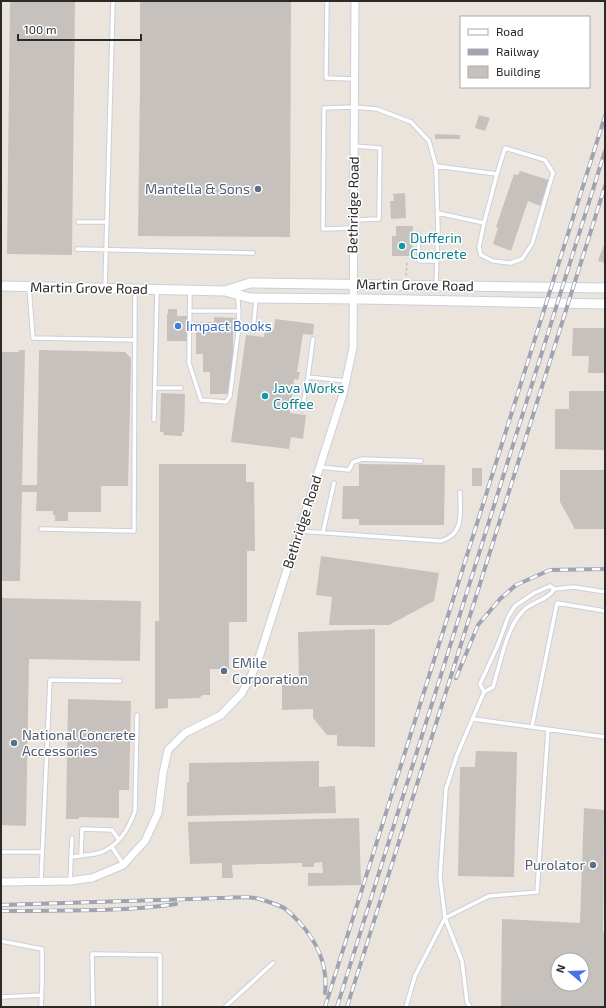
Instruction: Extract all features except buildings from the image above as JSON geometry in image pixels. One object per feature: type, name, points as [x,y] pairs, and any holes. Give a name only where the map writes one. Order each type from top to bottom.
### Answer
[{"type":"main road","name":"Martin Grove Road","points":[[1,286],[225,290],[250,283],[605,288]]},
{"type":"main road","name":"Martin Grove Road","points":[[225,290],[250,298],[605,304]]},
{"type":"street","name":"Bethridge Road","points":[[1,882],[70,881],[92,878],[124,865],[145,841],[158,813],[162,773],[168,750],[185,733],[221,715],[242,692],[257,664],[343,394],[353,348],[354,1]]},
{"type":"lane","points":[[105,288],[112,1]]},
{"type":"lane","points":[[327,1],[326,78],[354,79]]},
{"type":"lane","points":[[354,146],[380,148],[379,219],[322,229],[324,108],[354,107],[377,109],[411,122],[429,141],[436,166],[438,213],[436,285]]},
{"type":"lane","points":[[505,148],[545,160],[553,173],[532,244],[522,259],[510,263],[493,261],[481,255],[479,247],[484,223],[505,148]]},
{"type":"lane","points":[[436,166],[497,174]]},
{"type":"lane","points":[[438,213],[484,223]]},
{"type":"lane","points":[[78,222],[106,222]]},
{"type":"lane","points":[[418,233],[419,261],[437,262]]},
{"type":"lane","points":[[77,249],[253,254]]},
{"type":"lane","points":[[29,287],[33,338],[135,340]]},
{"type":"lane","points":[[41,529],[134,531],[135,289]]},
{"type":"lane","points":[[154,420],[157,289]]},
{"type":"lane","points":[[190,290],[189,363],[201,400],[226,402],[230,396],[239,325],[238,295]]},
{"type":"lane","points":[[253,332],[256,298]]},
{"type":"lane","points":[[189,311],[239,311]]},
{"type":"lane","points":[[302,410],[313,339]]},
{"type":"lane","points":[[308,377],[346,381]]},
{"type":"lane","points":[[155,388],[181,388]]},
{"type":"lane","points":[[320,467],[349,470],[353,462],[363,459],[421,461]]},
{"type":"lane","points":[[323,532],[334,483]]},
{"type":"lane","points":[[300,530],[442,541],[449,539],[456,532],[460,521],[460,492]]},
{"type":"lane","points":[[484,692],[480,684],[508,617],[515,606],[534,593],[550,586],[554,589],[574,587],[605,592]]},
{"type":"lane","points":[[470,1007],[467,1002],[462,961],[445,918],[440,877],[446,789],[457,755],[484,692],[494,687],[511,628],[522,612],[552,593],[554,589]]},
{"type":"lane","points":[[532,726],[557,603],[605,611]]},
{"type":"lane","points":[[41,881],[50,680],[120,681]]},
{"type":"lane","points":[[71,857],[99,853],[112,847],[120,840],[130,826],[135,811],[137,715]]},
{"type":"lane","points":[[473,719],[605,737]]},
{"type":"lane","points":[[406,1007],[415,976],[445,918],[489,896],[537,892],[548,729]]},
{"type":"lane","points":[[80,856],[82,829],[112,830],[120,840]]},
{"type":"lane","points":[[70,881],[72,838]]},
{"type":"lane","points":[[112,847],[124,865]]},
{"type":"lane","points":[[1,852],[42,852]]},
{"type":"lane","points":[[1,941],[42,949],[41,1007]]},
{"type":"lane","points":[[93,1007],[92,954],[160,955],[160,1007]]},
{"type":"lane","points":[[225,1007],[273,963]]},
{"type":"lane","points":[[1,997],[42,995]]},
{"type":"path","points":[[406,276],[407,263]]},
{"type":"railway","points":[[325,1007],[605,116]]},
{"type":"railway","points":[[337,1007],[605,151]]},
{"type":"railway","points":[[347,1007],[605,186]]},
{"type":"railway","points":[[456,678],[478,625],[500,599],[516,585],[550,570],[605,569]]},
{"type":"railway","points":[[1,905],[251,897],[284,908],[300,923],[312,939],[320,955],[325,973],[325,993]]},
{"type":"railway","points":[[1,911],[114,909],[155,907],[176,904]]},
{"type":"place","name":"Mantella & Sons","points":[[258,189]]},
{"type":"place","name":"Dufferin Concrete","points":[[402,246]]},
{"type":"place","name":"Impact Books","points":[[178,326]]},
{"type":"place","name":"Java Works Coffee","points":[[265,396]]},
{"type":"place","name":"EMile Corporation","points":[[224,671]]},
{"type":"place","name":"National Concrete Accessories","points":[[14,743]]},
{"type":"place","name":"Purolator","points":[[593,865]]}]
